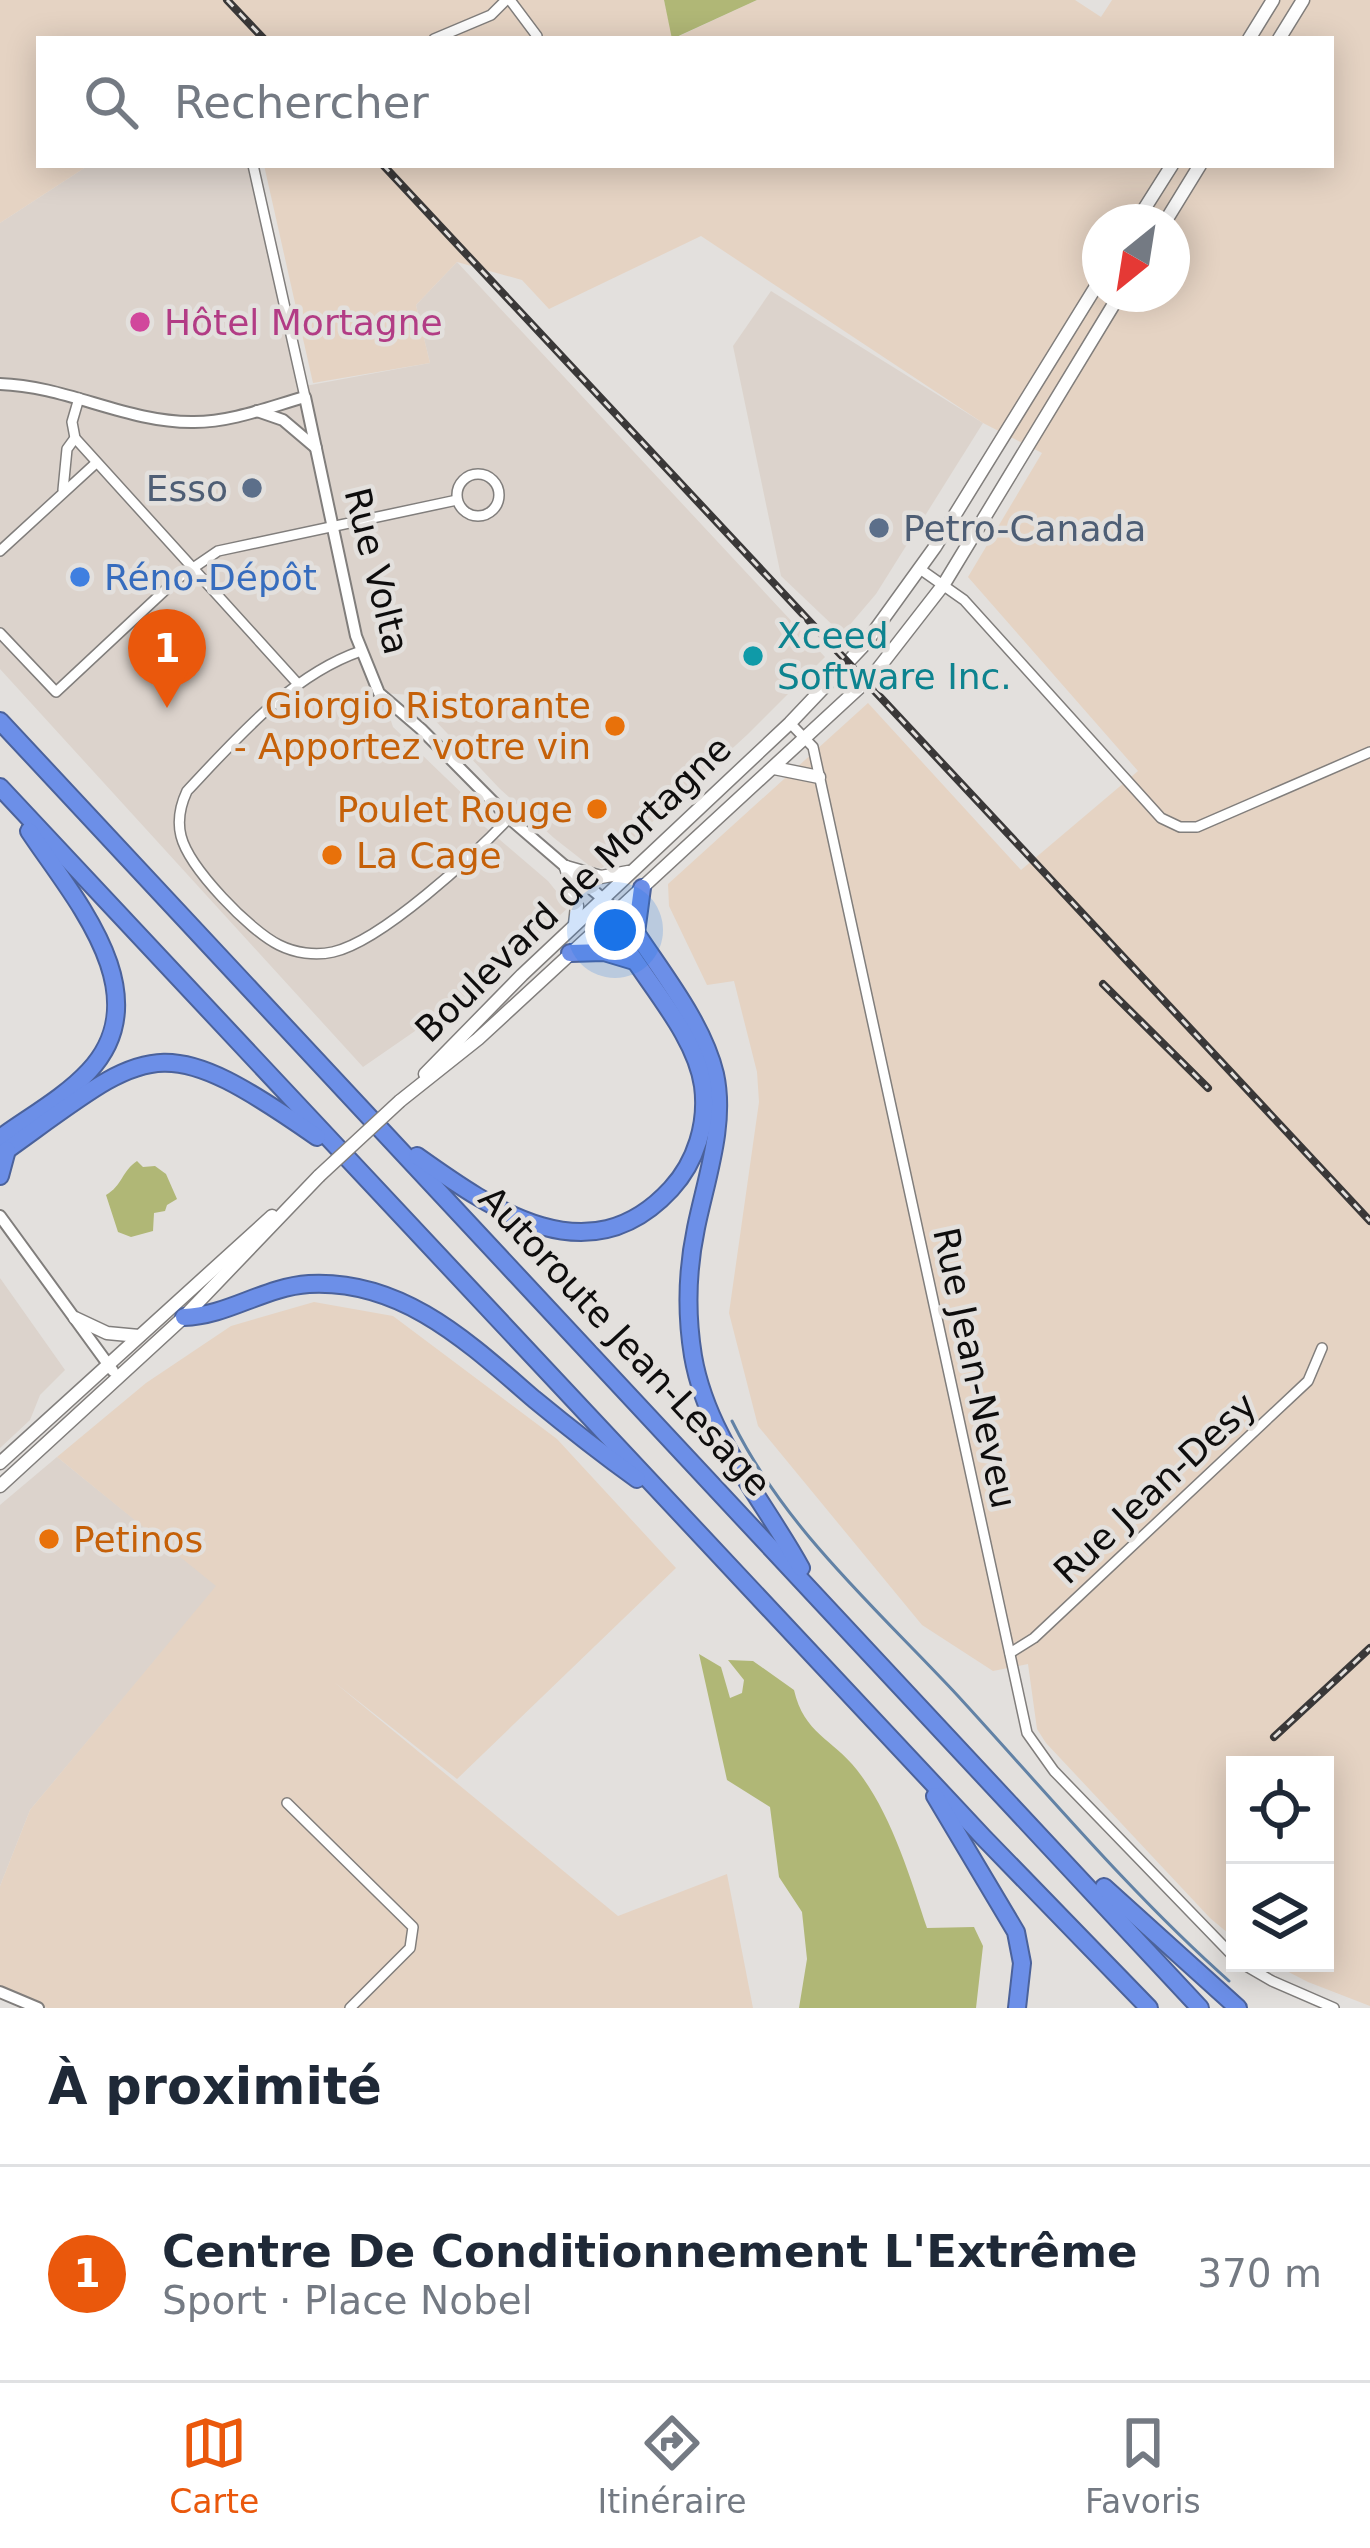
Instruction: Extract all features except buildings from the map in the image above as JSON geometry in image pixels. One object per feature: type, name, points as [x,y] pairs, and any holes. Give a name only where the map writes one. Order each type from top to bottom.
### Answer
[{"type":"highway","name":"Autoroute Jean-Lesage","points":[[1,721],[1200,2008]]},
{"type":"highway","points":[[0,1176],[2,1148],[94,1066],[110,1035],[117,1000],[103,946],[1,788]]},
{"type":"highway","points":[[1,788],[919,1769],[1149,2008]]},
{"type":"highway","points":[[636,933],[639,879]]},
{"type":"highway","points":[[387,1134],[476,1198],[539,1226],[565,1232],[598,1230],[628,1221],[674,1186],[694,1154],[703,1094],[692,1052],[634,961],[609,909]]},
{"type":"highway","points":[[609,909],[636,933],[701,1039],[717,1087],[716,1132],[689,1280],[689,1329],[696,1373],[728,1452],[775,1522],[812,1590]]},
{"type":"highway","points":[[570,953],[604,952],[634,961]]},
{"type":"highway","points":[[2,1148],[114,1074],[167,1061],[202,1068],[246,1089],[346,1157]]},
{"type":"highway","points":[[184,1317],[204,1316],[263,1293],[305,1285],[351,1286],[388,1296],[447,1327],[582,1440],[671,1504]]},
{"type":"highway","points":[[919,1769],[1013,1924],[1022,1963],[1016,2008]]},
{"type":"highway","points":[[1043,1838],[1238,2008]]},
{"type":"main road","points":[[1251,36],[1273,0]]},
{"type":"main road","points":[[1281,36],[1303,0]]},
{"type":"main road","points":[[1147,204],[1170,168]]},
{"type":"main road","points":[[1176,204],[1198,168]]},
{"type":"main road","name":"Boulevard de Mortagne","points":[[400,1101],[466,1049],[570,953],[865,644],[920,569],[1082,309]]},
{"type":"main road","name":"Boulevard de Mortagne","points":[[639,879],[775,767],[874,674],[944,584],[1109,312]]},
{"type":"main road","points":[[775,767],[819,777]]},
{"type":"main road","points":[[574,926],[577,906],[566,867],[639,879]]},
{"type":"main road","name":"Boulevard de Mortagne","points":[[0,1463],[400,1101],[574,926],[609,909]]},
{"type":"main road","name":"Boulevard de Mortagne","points":[[0,1486],[184,1317],[319,1176]]},
{"type":"main road","points":[[75,1318],[107,1333],[139,1336]]},
{"type":"street","points":[[441,36],[490,14],[508,0],[537,36]]},
{"type":"street","name":"Rue Volta","points":[[254,168],[361,651],[379,693],[609,909]]},
{"type":"street","points":[[0,384],[37,387],[181,422],[222,420],[304,398]]},
{"type":"street","points":[[79,398],[72,422],[75,439],[298,684]]},
{"type":"street","points":[[254,411],[284,420],[317,450]]},
{"type":"street","points":[[63,492],[67,449],[75,439]]},
{"type":"street","points":[[0,551],[96,463]]},
{"type":"street","points":[[474,474],[487,476],[499,492],[496,506],[485,514],[471,515],[458,500],[462,481],[474,474]]},
{"type":"street","points":[[0,633],[56,692],[192,567],[218,551],[458,500]]},
{"type":"street","points":[[920,569],[944,584],[994,631],[1161,818],[1180,827],[1197,827],[1370,752]]},
{"type":"street","points":[[361,651],[332,660],[298,684],[187,791],[179,819],[189,854],[202,871],[242,916],[278,945],[316,954],[336,951],[359,942],[433,888],[509,818]]},
{"type":"street","points":[[790,723],[807,737]]},
{"type":"street","name":"Rue Jean-Neveu","points":[[807,737],[1025,1727],[1035,1748],[1226,1951]]},
{"type":"street","points":[[0,1216],[118,1379]]},
{"type":"street","name":"Rue Jean-Desy","points":[[1010,1653],[1030,1642],[1308,1382],[1322,1348]]},
{"type":"street","points":[[287,1803],[412,1927],[410,1948],[350,2008]]},
{"type":"street","name":"Rue Jean-Neveu","points":[[1256,1972],[1334,2008]]},
{"type":"street","points":[[0,1992],[38,2008]]},
{"type":"shaded area","points":[[0,0],[664,0],[672,36],[36,36],[36,168],[84,168],[0,223]]},
{"type":"shaded area","points":[[757,0],[1075,0],[1101,17],[1112,0],[1370,0],[1370,2006],[1289,1972],[1334,1972],[1334,1756],[1226,1756],[1226,1931],[1046,1743],[1037,1729],[1028,1664],[993,1671],[922,1625],[758,1426],[729,1313],[759,1102],[757,1072],[734,981],[707,985],[669,906],[668,884],[868,703],[1021,870],[1138,771],[968,577],[1042,453],[983,423],[701,236],[549,309],[522,280],[457,262],[416,305],[430,363],[313,383],[265,168],[1334,168],[1334,36],[679,36]]},
{"type":"shaded area","points":[[84,168],[252,168],[305,386],[430,363],[416,305],[457,262],[825,657],[602,868],[591,867],[554,838],[411,695],[382,693],[393,727],[471,802],[478,821],[548,881],[569,907],[483,984],[363,1067],[0,669],[0,223]]},
{"type":"shaded area","points":[[771,291],[983,423],[876,594],[842,634],[781,576],[733,346]]},
{"type":"shaded area","points":[[0,1278],[65,1370],[40,1395],[30,1420],[0,1448]]},
{"type":"shaded area","points":[[314,1302],[393,1316],[557,1439],[676,1568],[457,1779],[334,1682],[618,1916],[727,1874],[753,2008],[47,2008],[0,1988],[0,1886],[30,1810],[216,1586],[57,1457],[146,1383],[231,1326]]},
{"type":"shaded area","points":[[57,1457],[217,1586],[30,1810],[0,1886],[0,1505]]},
{"type":"green space","points":[[664,0],[757,0],[679,36],[671,36]]},
{"type":"green space","points":[[137,1161],[166,1174],[177,1199],[165,1211],[154,1213],[153,1231],[131,1237],[118,1232],[106,1195]]},
{"type":"green space","points":[[699,1654],[721,1667],[730,1698],[742,1693],[744,1680],[728,1660],[753,1661],[794,1690],[812,1726],[857,1770],[890,1825],[927,1928],[974,1927],[983,1946],[976,2008],[799,2008],[807,1959],[802,1912],[779,1877],[770,1807],[727,1780]]},
{"type":"waterway","points":[[732,1421],[778,1497],[834,1566],[1123,1878],[1229,1981]]},
{"type":"railway","points":[[227,0],[261,36]]},
{"type":"railway","points":[[386,168],[1370,1221]]},
{"type":"railway","points":[[1103,984],[1208,1088]]},
{"type":"railway","points":[[1274,1737],[1370,1648]]},
{"type":"place","name":"Hôtel Mortagne","points":[[140,322]]},
{"type":"place","name":"Esso","points":[[252,488]]},
{"type":"place","name":"Petro-Canada","points":[[879,528]]},
{"type":"place","name":"Réno-Dépôt","points":[[80,577]]},
{"type":"place","name":"Xceed Software Inc.","points":[[753,656]]},
{"type":"place","name":"Centre De Conditionnement L'Extrême","points":[[167,708]]},
{"type":"place","name":"Giorgio Ristorante - Apportez votre vin","points":[[615,726]]},
{"type":"place","name":"Poulet Rouge","points":[[597,809]]},
{"type":"place","name":"La Cage","points":[[332,855]]},
{"type":"place","name":"Petinos","points":[[49,1539]]}]
